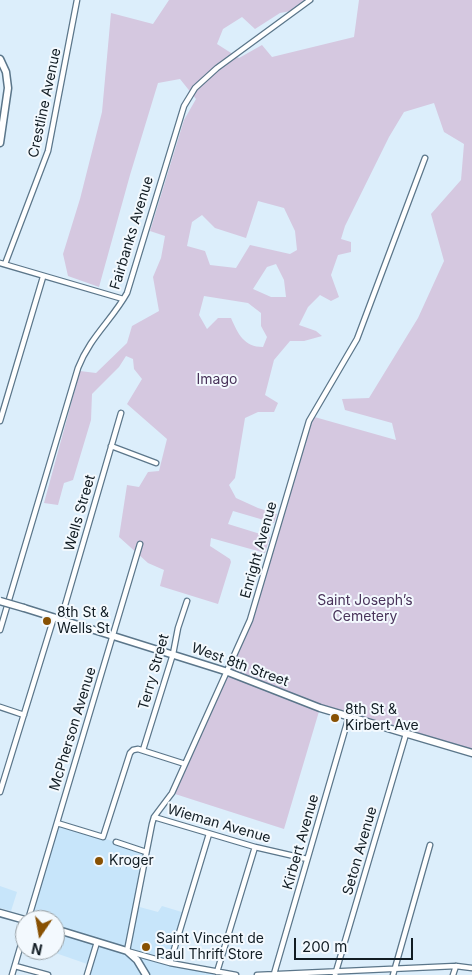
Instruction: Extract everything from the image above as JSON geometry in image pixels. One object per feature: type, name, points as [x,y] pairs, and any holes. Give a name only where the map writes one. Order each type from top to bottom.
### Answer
[{"type":"street","name":"Crestline Avenue","points":[[2,264],[48,151],[77,0]]},
{"type":"street","name":"Fairbanks Avenue","points":[[0,630],[78,368],[91,341],[123,299],[130,284],[181,113],[187,100],[200,82],[217,68],[310,0]]},
{"type":"street","points":[[0,60],[6,72],[8,88],[0,143]]},
{"type":"street","name":"Enright Avenue","points":[[127,951],[154,817],[172,792],[250,620],[309,421],[357,339],[425,158]]},
{"type":"street","points":[[2,264],[123,299]]},
{"type":"street","points":[[0,421],[43,277]]},
{"type":"street","name":"Wells Street","points":[[0,792],[24,715],[58,618],[121,413]]},
{"type":"street","points":[[111,446],[156,463]]},
{"type":"street","name":"McPherson Avenue","points":[[30,910],[140,544]]},
{"type":"street","name":"West 8th Street","points":[[0,600],[228,672],[320,708],[472,753]]},
{"type":"street","name":"Terry Street","points":[[143,750],[173,654],[178,628],[188,601]]},
{"type":"street","points":[[0,707],[24,715]]},
{"type":"street","name":"Kirbert Avenue","points":[[274,974],[349,716]]},
{"type":"street","name":"Seton Avenue","points":[[336,973],[406,734]]},
{"type":"street","points":[[57,823],[104,837],[130,753],[135,749],[185,764]]},
{"type":"street","name":"Wieman Avenue","points":[[154,817],[255,847],[307,859]]},
{"type":"street","points":[[170,963],[209,834]]},
{"type":"street","points":[[116,842],[146,852]]},
{"type":"street","points":[[393,975],[430,845]]},
{"type":"street","points":[[217,972],[255,847]]},
{"type":"street","points":[[0,913],[15,917]]},
{"type":"street","points":[[65,932],[170,963],[236,975]]},
{"type":"street","points":[[87,975],[97,942]]},
{"type":"street","points":[[127,951],[138,960],[146,975]]},
{"type":"street","points":[[12,975],[17,960]]},
{"type":"street","points":[[15,966],[48,975]]},
{"type":"street","points":[[453,975],[456,966]]},
{"type":"street","points":[[257,975],[336,973],[456,966],[472,967]]},
{"type":"shaded area","points":[[57,823],[146,852],[136,906],[158,912],[162,906],[185,913],[170,963],[228,975],[87,975],[90,965],[65,956],[65,910],[31,910]]},
{"type":"shaded area","points":[[0,886],[17,892],[11,911],[0,908]]},
{"type":"green space","points":[[169,0],[310,0],[296,10],[280,13],[255,29],[242,17],[223,29],[217,44],[239,58],[262,45],[272,57],[354,37],[359,0],[472,0],[472,753],[320,708],[284,829],[172,793],[247,629],[311,416],[396,440],[392,423],[345,410],[342,399],[369,398],[418,318],[444,261],[431,214],[461,180],[464,144],[444,132],[434,103],[404,112],[389,137],[345,226],[341,239],[351,242],[351,252],[338,255],[331,275],[339,297],[331,301],[320,295],[308,307],[299,325],[316,331],[322,336],[304,341],[290,341],[274,360],[265,395],[278,403],[274,412],[258,412],[245,418],[235,478],[229,485],[236,498],[277,514],[274,523],[233,511],[228,524],[270,537],[265,553],[211,538],[210,546],[230,559],[231,562],[218,604],[160,586],[164,570],[148,563],[119,537],[127,485],[139,487],[148,472],[159,471],[167,439],[127,404],[142,379],[134,369],[133,359],[126,356],[119,367],[92,394],[91,420],[73,480],[64,483],[58,505],[44,503],[80,371],[96,373],[127,343],[132,326],[159,311],[153,277],[161,258],[165,236],[150,231],[184,120],[196,99],[180,79],[158,83],[99,287],[68,276],[63,254],[80,199],[102,112],[111,13],[153,24]],"holes":[[[258,201],[284,208],[295,231],[297,250],[290,254],[250,245],[236,268],[210,265],[205,251],[187,246],[192,222],[202,215],[215,228],[246,238]],[[276,264],[284,280],[286,297],[271,297],[253,289],[267,267]],[[204,296],[248,303],[261,313],[261,326],[267,337],[263,347],[246,342],[239,334],[231,318],[218,318],[207,329],[199,315]]]},
{"type":"place","name":"8th St & Wells St","points":[[47,621]]},
{"type":"place","name":"8th St & Kirbert Ave","points":[[335,718]]},
{"type":"place","name":"Kroger","points":[[99,861]]},
{"type":"place","name":"Saint Vincent de Paul Thrift Store","points":[[146,947]]},
{"type":"park label","name":"Imago","points":[[217,380]]},
{"type":"park label","name":"Saint Joseph’s Cemetery","points":[[365,610]]}]
